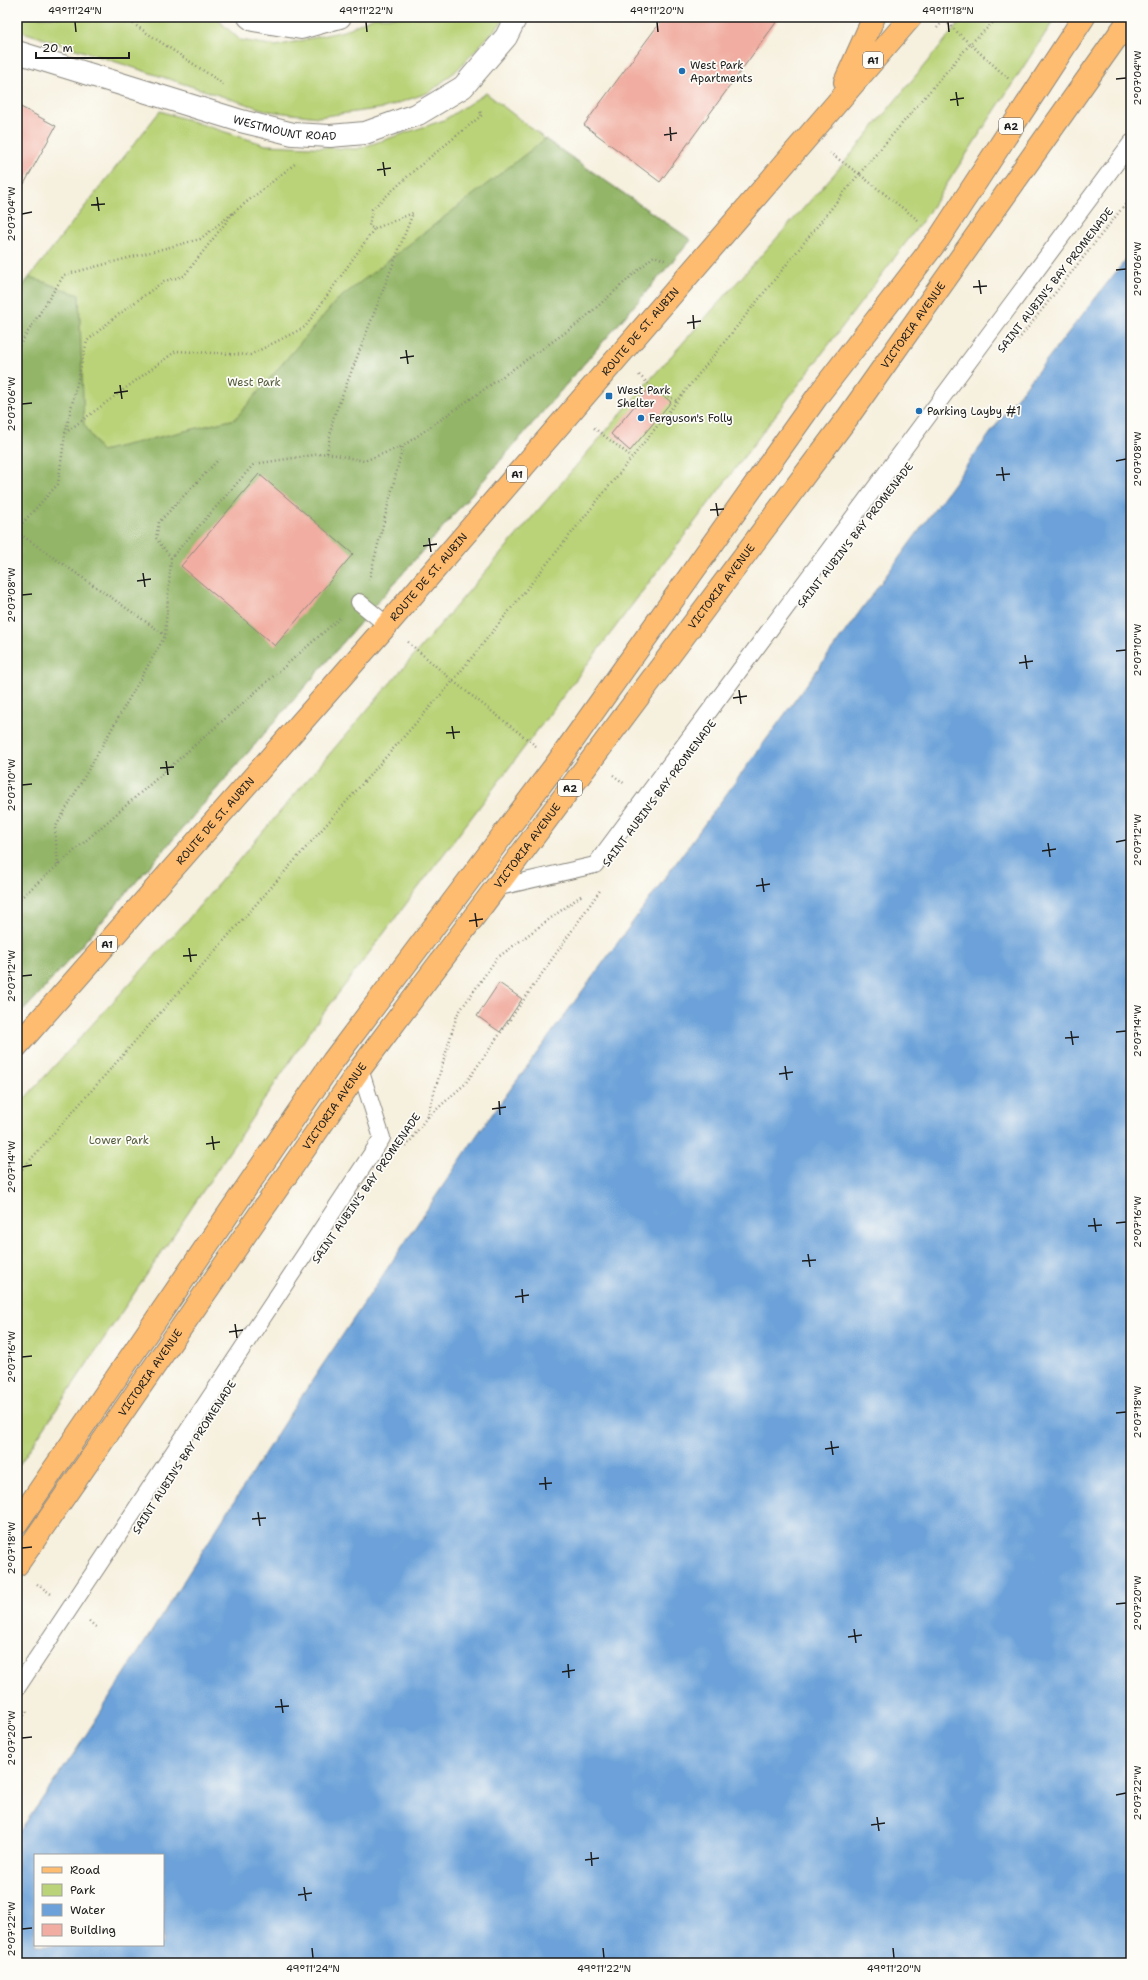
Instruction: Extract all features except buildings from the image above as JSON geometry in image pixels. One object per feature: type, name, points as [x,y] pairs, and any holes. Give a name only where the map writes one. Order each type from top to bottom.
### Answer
[{"type":"main road","name":"ROUTE DE ST. AUBIN","points":[[836,104],[874,17]]},
{"type":"main road","name":"ROUTE DE ST. AUBIN","points":[[17,1046],[388,625],[911,17]]},
{"type":"main road","name":"A2","points":[[17,1523],[333,1061],[557,763],[819,394],[940,237],[1030,97],[1084,17]]},
{"type":"main road","name":"VICTORIA AVENUE","points":[[17,1565],[360,1069],[848,417],[1131,18]]},
{"type":"street","points":[[249,17],[253,20],[301,28],[340,17]]},
{"type":"street","name":"WESTMOUNT ROAD","points":[[17,52],[241,121],[293,134],[330,136],[365,133],[418,114],[463,86],[506,37],[516,17]]},
{"type":"lane","points":[[494,888],[595,864],[1131,143]]},
{"type":"lane","points":[[359,602],[388,625]]},
{"type":"lane","points":[[17,1688],[382,1138],[360,1069]]},
{"type":"path","points":[[123,17],[222,82],[241,121]]},
{"type":"path","points":[[17,1175],[453,681],[859,174],[970,44],[998,17]]},
{"type":"path","points":[[944,20],[1030,97]]},
{"type":"path","points":[[374,229],[369,226],[372,209],[417,168],[482,116],[463,86]]},
{"type":"path","points":[[17,349],[64,275],[200,238],[330,136]]},
{"type":"path","points":[[808,136],[940,237]]},
{"type":"path","name":"SAINT AUBIN'S BAY PROMENADE","points":[[1013,346],[1131,197]]},
{"type":"path","points":[[165,636],[17,531],[58,484],[65,434],[87,341],[115,317],[164,281],[184,276],[234,212]]},
{"type":"path","points":[[65,434],[176,351],[250,355],[305,327],[374,229],[413,213],[333,419],[326,453]]},
{"type":"path","points":[[58,865],[55,828],[165,636],[171,558],[254,464],[326,453],[364,461],[403,446],[579,323],[654,256]]},
{"type":"path","points":[[651,386],[676,401]]},
{"type":"path","points":[[602,436],[632,456]]},
{"type":"path","points":[[17,901],[359,602],[371,577],[403,446]]},
{"type":"path","points":[[171,558],[156,538],[159,522],[219,459]]},
{"type":"path","points":[[424,656],[453,681],[557,763]]},
{"type":"path","points":[[427,1117],[465,1084],[604,884]]},
{"type":"path","name":"SAINT AUBIN'S BAY PROMENADE","points":[[405,1149],[427,1117],[457,1015],[497,958],[586,891]]},
{"type":"path","points":[[17,1725],[30,1705]]},
{"type":"green space","points":[[17,17],[215,17],[240,40],[276,46],[344,31],[374,17],[504,17],[502,22],[457,70],[430,92],[384,108],[318,117],[268,111],[17,30]]},
{"type":"green space","name":"Lower Park","points":[[964,17],[1056,17],[926,216],[313,1027],[17,1468],[17,1107],[184,924],[647,383],[844,163]]},
{"type":"green space","name":"West Park","points":[[486,93],[545,139],[691,240],[41,992],[17,1017],[17,293],[160,111],[266,145],[357,149],[444,120]]},
{"type":"green space","name":"West Park","points":[[545,139],[691,240],[41,992],[17,1017],[17,293],[30,277],[79,295],[84,424],[101,451],[235,419],[336,301]]},
{"type":"water","points":[[1131,253],[1131,1963],[17,1963],[17,1835],[77,1749],[289,1415],[477,1135],[1008,409]]},
{"type":"place","name":"West Park Apartments","points":[[682,71]]},
{"type":"place","name":"West Park Shelter","points":[[609,396]]},
{"type":"place","name":"Parking Layby #1","points":[[919,411]]},
{"type":"place","name":"Ferguson's Folly","points":[[641,418]]}]
